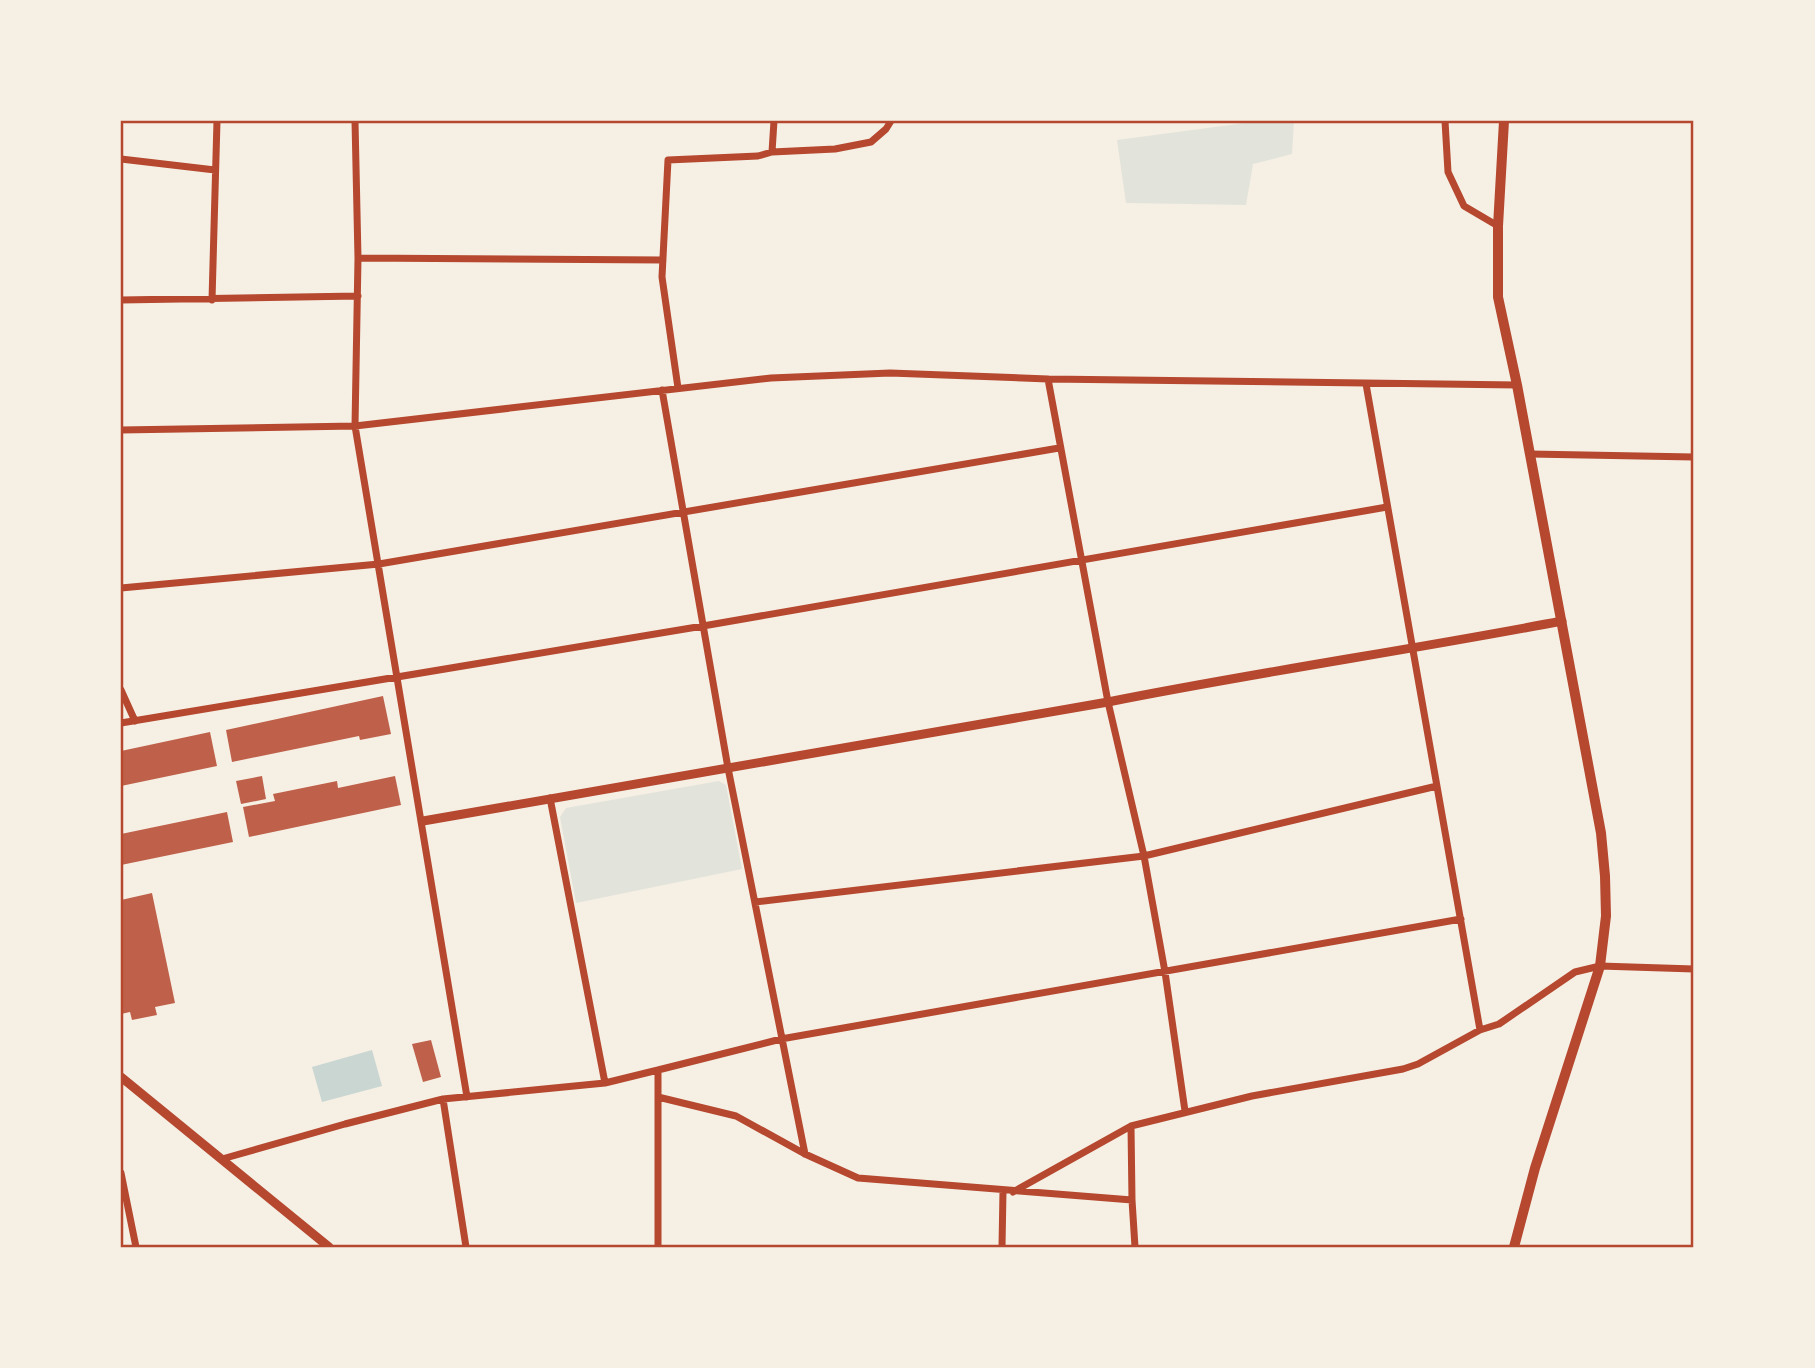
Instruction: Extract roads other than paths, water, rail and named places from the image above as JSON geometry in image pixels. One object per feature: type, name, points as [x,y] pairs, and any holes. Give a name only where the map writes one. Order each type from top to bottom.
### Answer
[{"type":"main road","points":[[1504,121],[1497,226],[1498,297],[1517,385],[1598,820],[1605,876],[1606,916],[1600,966],[1535,1168],[1514,1247]]},
{"type":"street","points":[[212,300],[217,121]]},
{"type":"street","points":[[355,121],[358,258],[355,426],[467,1097]]},
{"type":"street","points":[[772,152],[774,121]]},
{"type":"street","points":[[678,388],[662,277],[668,160],[835,149],[872,142],[891,121]]},
{"type":"street","points":[[1445,121],[1448,172],[1464,206],[1497,226]]},
{"type":"street","points":[[121,159],[215,170]]},
{"type":"street","points":[[358,258],[663,260]]},
{"type":"street","points":[[121,300],[358,296]]},
{"type":"street","points":[[121,430],[355,426],[771,378],[890,373],[1048,379],[1517,385]]},
{"type":"street","points":[[1048,379],[1108,702],[1144,856],[1165,972],[1185,1111]]},
{"type":"street","points":[[1366,384],[1480,1030]]},
{"type":"street","points":[[662,390],[728,768],[805,1154]]},
{"type":"street","points":[[121,588],[379,564],[1059,448]]},
{"type":"street","points":[[1530,454],[1694,457]]},
{"type":"street","points":[[121,723],[704,626],[1387,507]]},
{"type":"street","points":[[423,821],[1108,702],[1192,685],[1412,650],[1562,621]]},
{"type":"street","points":[[121,690],[135,721]]},
{"type":"street","points":[[755,902],[1144,856],[1437,786]]},
{"type":"street","points":[[550,798],[605,1083]]},
{"type":"street","points":[[222,1159],[443,1099],[605,1083],[781,1039],[1461,919]]},
{"type":"street","points":[[1013,1192],[1131,1126],[1252,1096],[1418,1064],[1480,1030],[1499,1024],[1575,972],[1600,966],[1694,970]]},
{"type":"street","points":[[658,1070],[658,1247]]},
{"type":"street","points":[[121,1077],[329,1247]]},
{"type":"street","points":[[658,1097],[736,1116],[805,1154],[858,1178],[1132,1200]]},
{"type":"street","points":[[443,1099],[466,1247]]},
{"type":"street","points":[[1131,1126],[1135,1247]]},
{"type":"street","points":[[121,1173],[136,1247]]},
{"type":"street","points":[[1002,1247],[1003,1191]]}]
